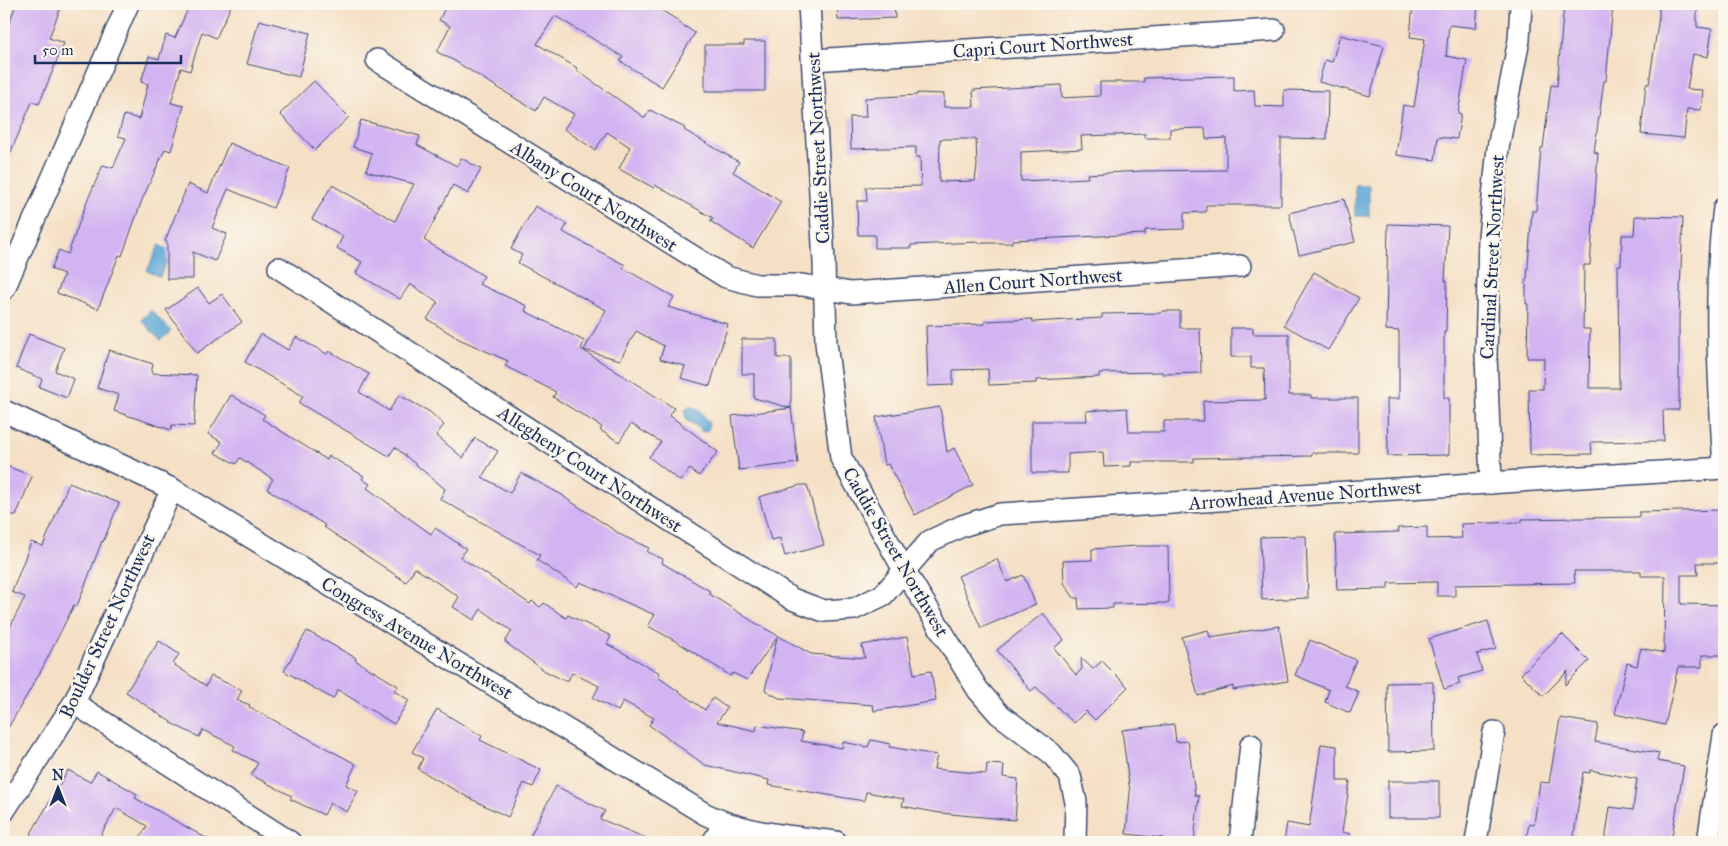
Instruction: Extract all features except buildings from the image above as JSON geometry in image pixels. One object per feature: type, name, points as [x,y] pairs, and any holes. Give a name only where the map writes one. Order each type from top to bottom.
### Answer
[{"type":"street","points":[[4,289],[128,4]]},
{"type":"street","name":"Caddie Street Northwest","points":[[809,4],[826,289],[826,343],[841,458],[904,570],[978,690],[999,714],[1051,753],[1070,776],[1076,802],[1075,842]]},
{"type":"street","name":"Cardinal Street Northwest","points":[[1491,483],[1486,356],[1489,237],[1498,148],[1519,40],[1522,4]]},
{"type":"street","name":"Capri Court Northwest","points":[[813,60],[1274,30]]},
{"type":"street","name":"Albany Court Northwest","points":[[377,60],[726,277],[757,285],[802,285],[826,289]]},
{"type":"street","points":[[1724,208],[1719,285],[1719,373],[1724,468]]},
{"type":"street","name":"Allen Court Northwest","points":[[826,289],[851,293],[1240,266]]},
{"type":"street","name":"Allegheny Court Northwest","points":[[279,268],[792,599],[824,611],[854,608],[883,595],[904,570]]},
{"type":"street","name":"Congress Avenue Northwest","points":[[4,411],[172,488],[688,804],[724,824],[744,829],[836,842]]},
{"type":"street","name":"Arrowhead Avenue Northwest","points":[[904,570],[930,541],[962,526],[1000,514],[1724,468]]},
{"type":"street","name":"Boulder Street Northwest","points":[[4,811],[74,703],[172,488]]},
{"type":"street","points":[[74,703],[290,842]]},
{"type":"street","points":[[1476,842],[1494,732]]},
{"type":"street","points":[[1708,842],[1724,734]]},
{"type":"street","points":[[1240,842],[1251,745]]},
{"type":"street","points":[[713,842],[724,824]]},
{"type":"water","points":[[1355,185],[1369,185],[1369,216],[1355,216]]},
{"type":"water","points":[[159,245],[171,251],[160,277],[147,271]]},
{"type":"water","points":[[151,310],[171,331],[161,341],[141,320]]},
{"type":"water","points":[[690,407],[702,413],[709,424],[708,430],[702,432],[686,420],[685,410]]}]
